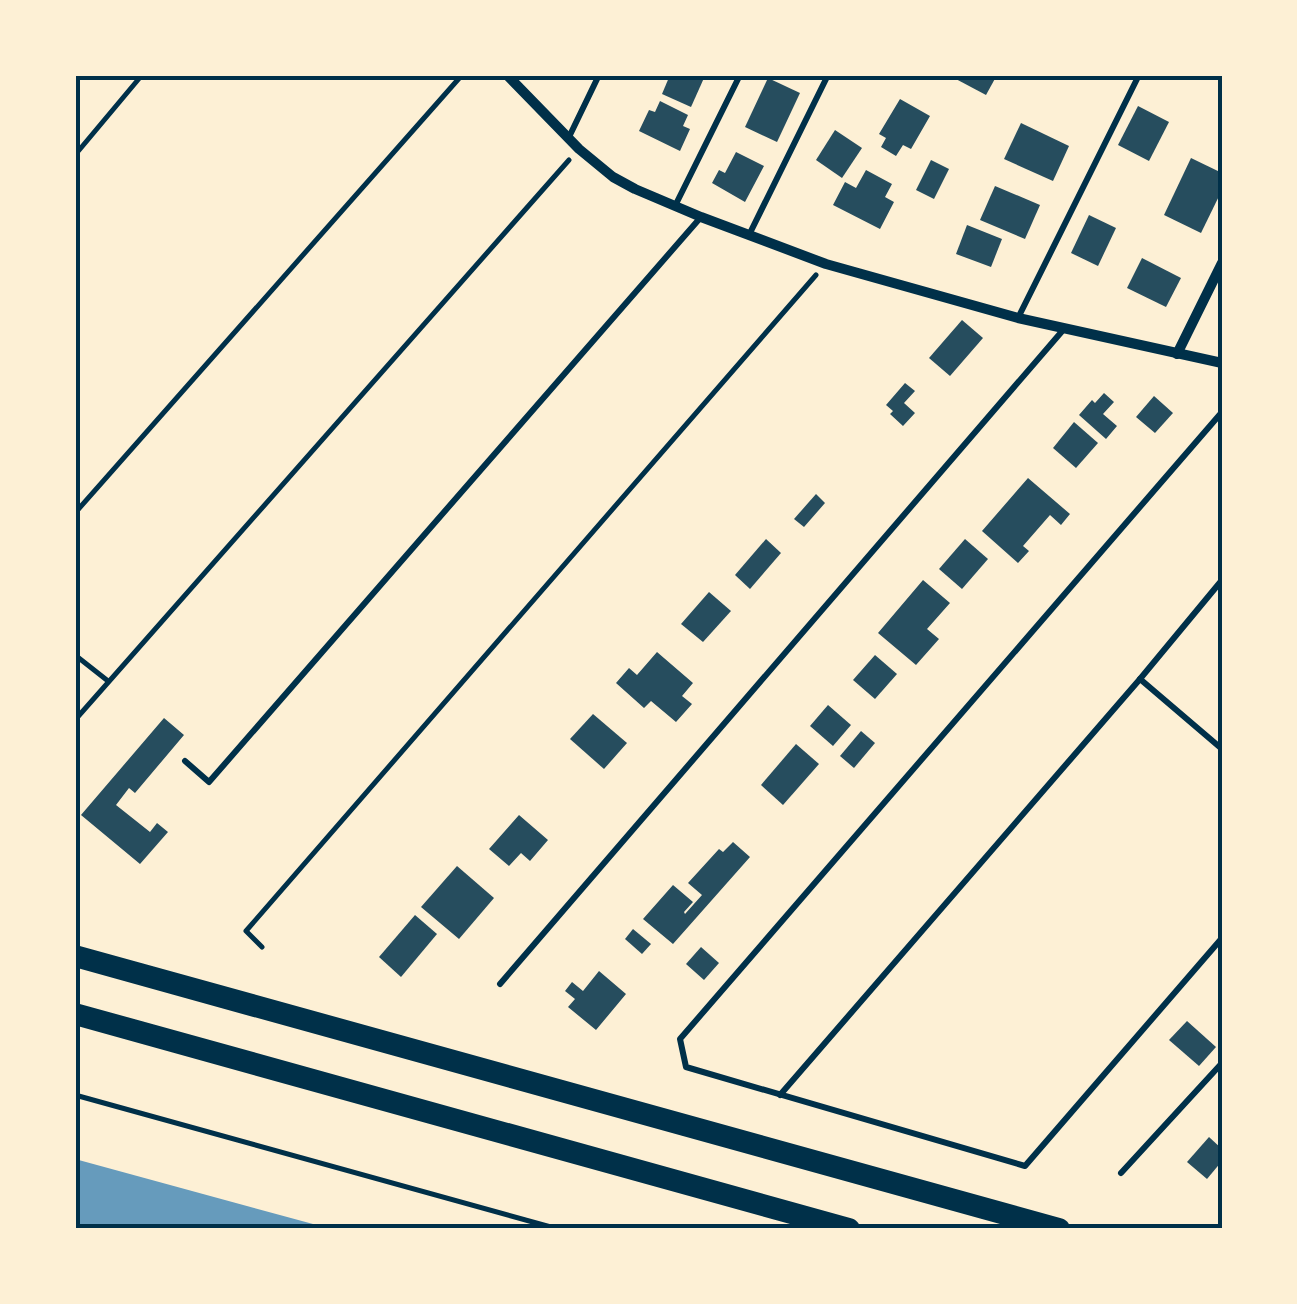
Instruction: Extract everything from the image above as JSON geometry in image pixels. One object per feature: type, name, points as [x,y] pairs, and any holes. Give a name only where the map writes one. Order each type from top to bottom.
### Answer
[{"type":"highway","points":[[75,956],[1059,1229]]},
{"type":"highway","points":[[75,1014],[849,1229]]},
{"type":"street","points":[[507,75],[612,177],[700,217],[826,264],[1018,318],[1222,364]]},
{"type":"street","points":[[1177,354],[1222,263]]},
{"type":"lane","points":[[568,138],[599,75]]},
{"type":"lane","points":[[675,206],[740,75]]},
{"type":"lane","points":[[750,235],[828,75]]},
{"type":"lane","points":[[1018,318],[1139,75]]},
{"type":"lane","points":[[185,761],[209,782],[700,217]]},
{"type":"lane","points":[[500,984],[1065,328]]},
{"type":"lane","points":[[1222,412],[680,1038],[686,1067],[1026,1166],[1222,938]]},
{"type":"lane","points":[[780,1095],[1222,580]]},
{"type":"lane","points":[[1140,679],[1222,749]]},
{"type":"lane","points":[[1121,1173],[1222,1064]]},
{"type":"path","points":[[75,155],[142,75]]},
{"type":"path","points":[[75,512],[462,75]]},
{"type":"path","points":[[75,720],[579,149]]},
{"type":"path","points":[[262,946],[246,931],[826,264]]},
{"type":"path","points":[[75,655],[108,682]]},
{"type":"path","points":[[75,1095],[558,1229]]},
{"type":"water","points":[[75,1159],[313,1224],[331,1229],[75,1229]]},
{"type":"building","points":[[670,75],[704,78],[691,107],[662,94]]},
{"type":"building","points":[[997,75],[986,95],[954,78]]},
{"type":"building","points":[[768,78],[800,93],[777,142],[745,127]]},
{"type":"building","points":[[900,99],[930,116],[911,149],[903,145],[896,156],[881,147],[886,138],[879,134]]},
{"type":"building","points":[[660,101],[688,115],[683,126],[690,129],[680,151],[639,131],[649,110],[655,112]]},
{"type":"building","points":[[1138,106],[1169,122],[1149,161],[1118,145]]},
{"type":"building","points":[[1021,123],[1069,146],[1053,181],[1004,159]]},
{"type":"building","points":[[835,130],[862,148],[842,178],[816,160]]},
{"type":"building","points":[[736,152],[764,166],[745,202],[712,183],[719,170],[725,173]]},
{"type":"building","points":[[1191,158],[1222,173],[1222,190],[1201,233],[1164,215]]},
{"type":"building","points":[[931,160],[949,169],[934,199],[916,190]]},
{"type":"building","points":[[866,170],[892,184],[885,197],[894,202],[880,229],[833,205],[845,182],[856,188]]},
{"type":"building","points":[[995,186],[1040,205],[1025,239],[980,220]]},
{"type":"building","points":[[1089,215],[1116,228],[1098,266],[1071,253]]},
{"type":"building","points":[[967,225],[1002,239],[991,267],[956,254]]},
{"type":"building","points":[[1142,258],[1181,278],[1166,307],[1127,288]]},
{"type":"building","points":[[962,320],[983,338],[950,376],[929,358]]},
{"type":"building","points":[[905,383],[915,391],[904,403],[915,413],[903,426],[886,405]]},
{"type":"building","points":[[1104,393],[1114,402],[1103,414],[1117,426],[1106,439],[1079,415]]},
{"type":"building","points":[[1154,396],[1173,413],[1155,433],[1136,417]]},
{"type":"building","points":[[1074,422],[1098,443],[1076,468],[1053,448]]},
{"type":"building","points":[[1028,478],[1070,514],[1061,525],[1050,515],[1023,546],[1029,551],[1018,563],[982,531]]},
{"type":"building","points":[[816,494],[825,503],[804,527],[794,519]]},
{"type":"building","points":[[766,539],[781,553],[750,589],[735,575]]},
{"type":"building","points":[[965,539],[988,559],[962,589],[939,569]]},
{"type":"building","points":[[923,580],[950,603],[927,629],[939,639],[916,665],[878,633]]},
{"type":"building","points":[[709,592],[731,611],[703,642],[681,624]]},
{"type":"building","points":[[657,652],[693,683],[682,696],[692,704],[676,722],[651,701],[644,708],[616,683],[629,668],[637,675]]},
{"type":"building","points":[[875,655],[897,674],[875,699],[853,680]]},
{"type":"building","points":[[828,705],[851,725],[833,746],[810,726]]},
{"type":"building","points":[[593,714],[627,743],[604,769],[570,739]]},
{"type":"building","points":[[164,718],[184,735],[135,793],[129,788],[116,805],[150,832],[157,823],[168,832],[140,864],[81,815]]},
{"type":"building","points":[[861,731],[875,743],[854,768],[840,756]]},
{"type":"building","points":[[796,744],[819,764],[783,805],[761,785]]},
{"type":"building","points":[[519,815],[548,840],[530,861],[521,853],[509,866],[489,849]]},
{"type":"building","points":[[733,842],[750,857],[673,944],[643,919],[673,885],[693,902],[685,914],[702,895],[688,883],[719,849],[723,852]]},
{"type":"building","points":[[457,866],[494,898],[459,939],[421,907]]},
{"type":"building","points":[[415,915],[437,934],[401,977],[379,957]]},
{"type":"building","points":[[633,929],[651,944],[642,954],[625,939]]},
{"type":"building","points":[[701,947],[719,963],[704,980],[686,964]]},
{"type":"building","points":[[599,971],[626,994],[596,1030],[568,1007],[575,999],[565,991],[572,982],[583,991]]},
{"type":"building","points":[[1187,1021],[1216,1047],[1199,1066],[1169,1040]]},
{"type":"building","points":[[1209,1137],[1222,1149],[1222,1161],[1207,1179],[1187,1162]]}]
